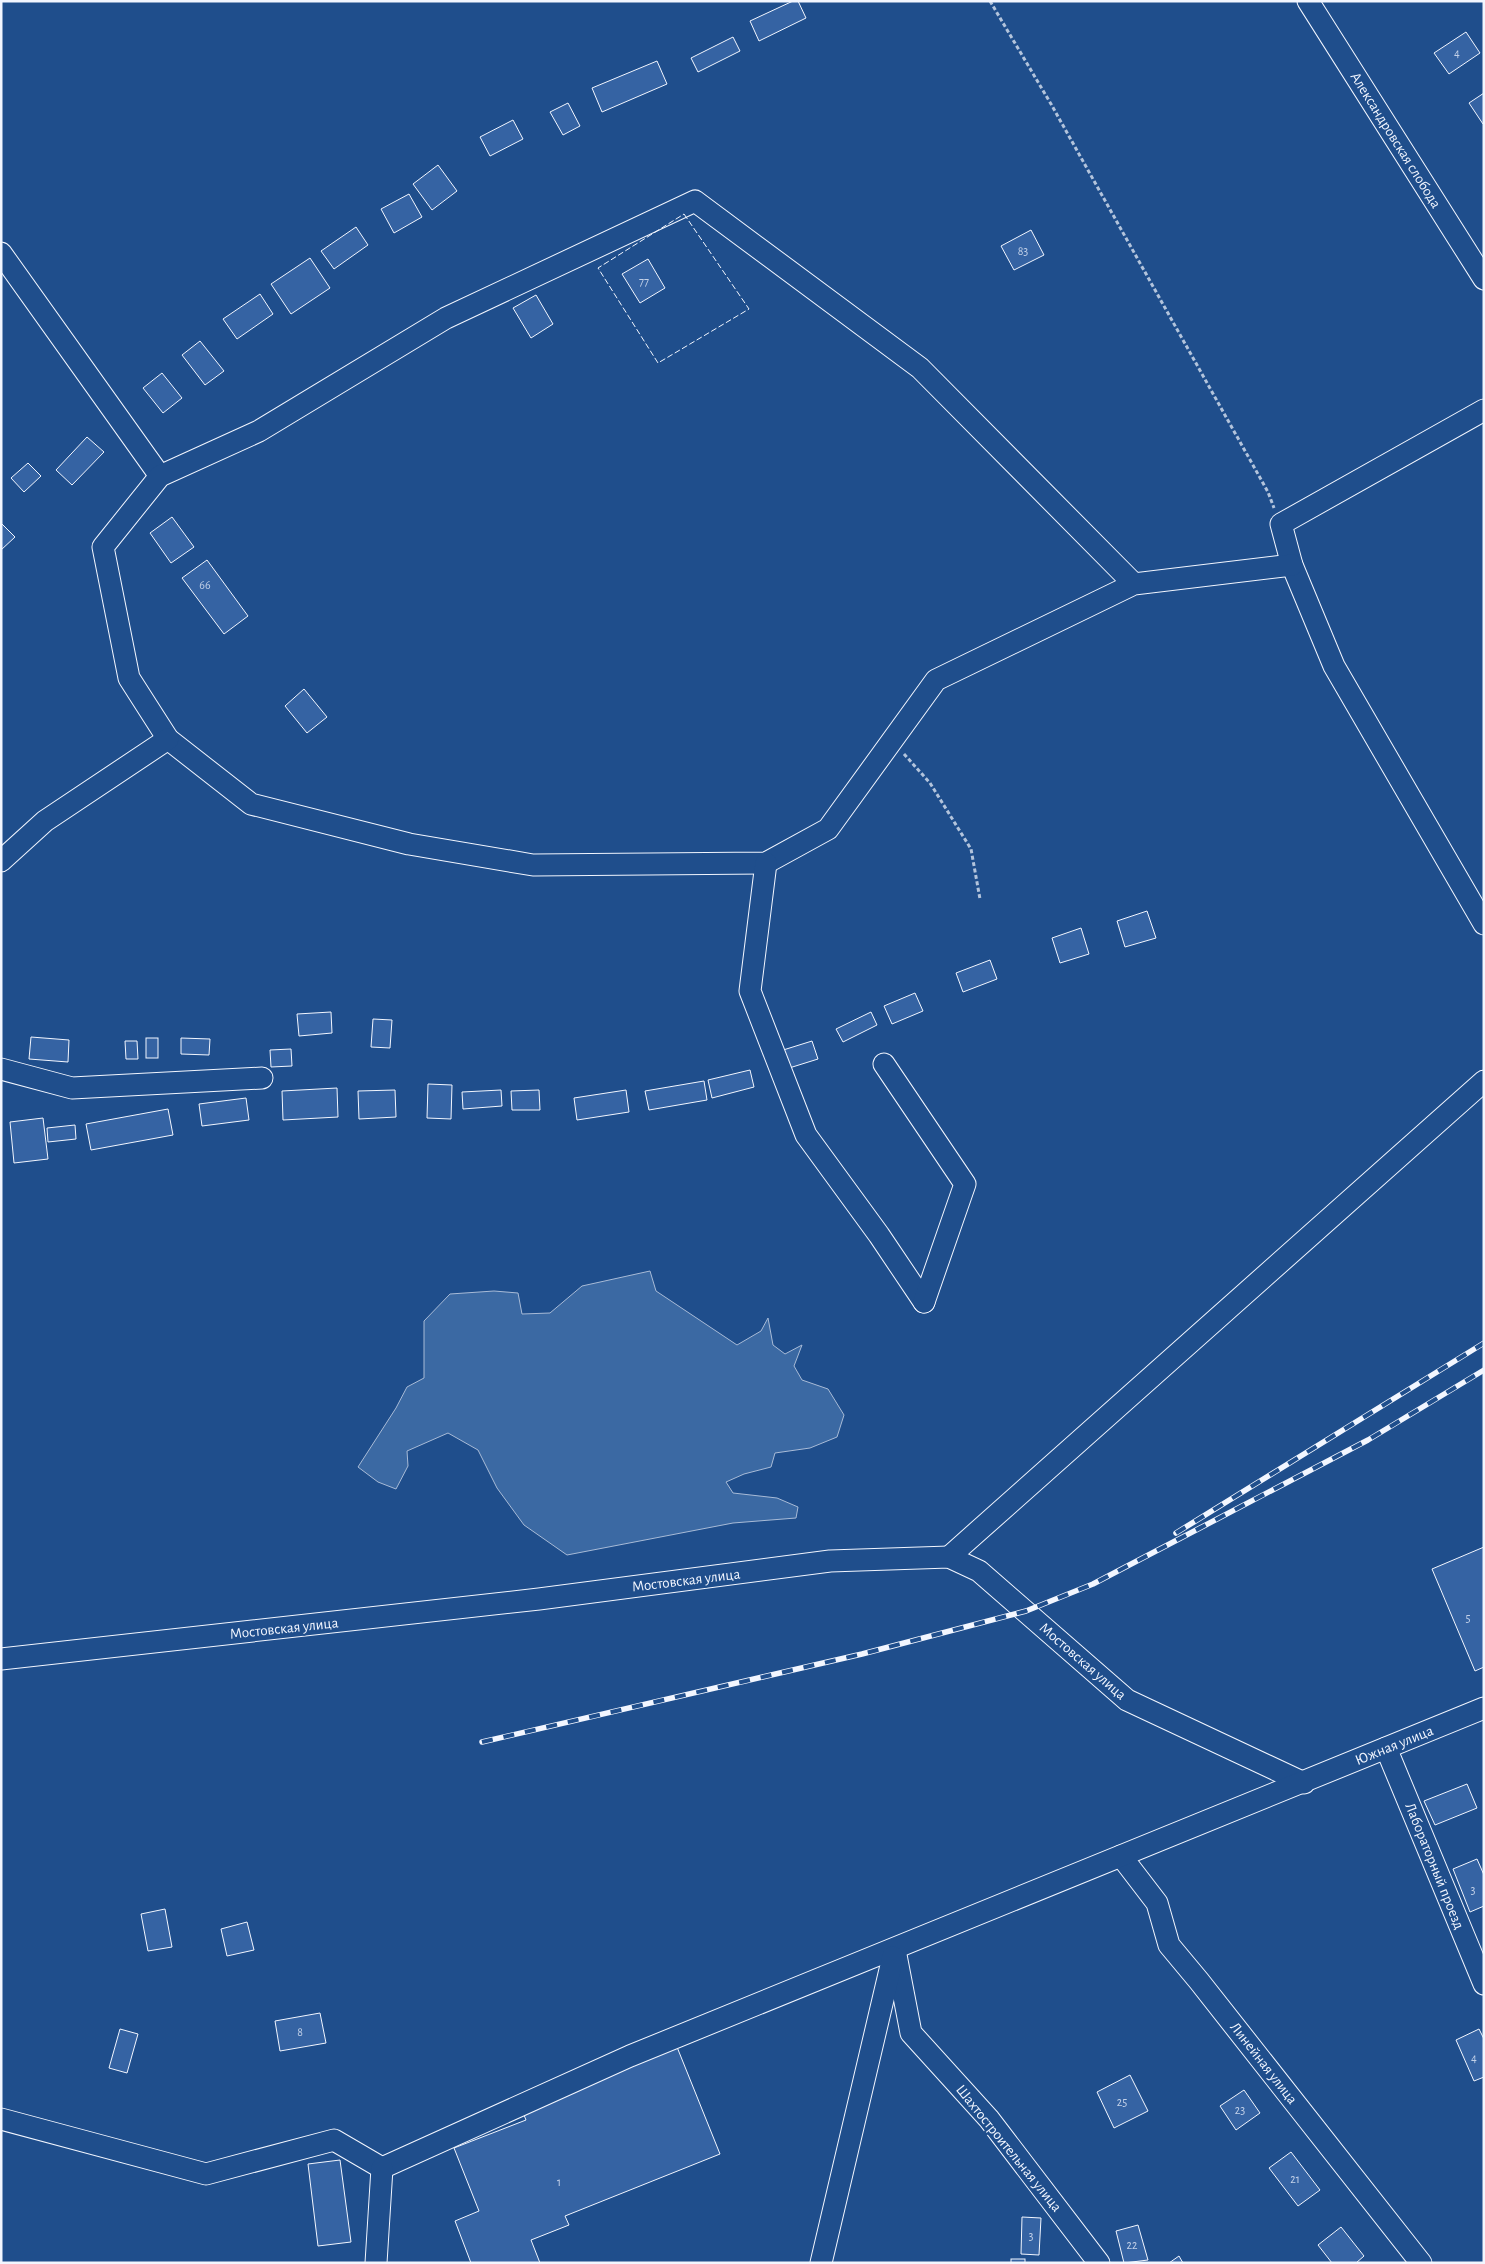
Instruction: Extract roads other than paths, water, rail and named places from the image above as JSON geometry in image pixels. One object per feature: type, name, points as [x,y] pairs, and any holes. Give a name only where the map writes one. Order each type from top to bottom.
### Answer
[{"type":"street","name":"Александровская слобода","points":[[1308,1],[1484,279]]},
{"type":"street","points":[[1134,584],[920,368],[695,201],[446,318],[259,431],[160,476],[103,547],[129,678],[168,739],[251,804],[409,844],[533,865],[766,863],[828,829],[936,680],[1134,584],[1292,565]]},
{"type":"street","points":[[1,253],[160,476]]},
{"type":"street","points":[[1484,410],[1281,524],[1292,565],[1334,666],[1484,924]]},
{"type":"street","points":[[1,861],[45,821],[168,739]]},
{"type":"street","points":[[766,863],[750,991],[806,1135],[879,1235],[924,1302],[965,1184],[884,1064]]},
{"type":"street","points":[[1,1069],[72,1088],[262,1078]]},
{"type":"street","points":[[949,1557],[1484,1081]]},
{"type":"street","name":"Мостовская улица","points":[[1,1660],[539,1599],[830,1561],[949,1557],[979,1571],[1127,1700],[1304,1783]]},
{"type":"street","name":"Южная улица","points":[[382,2168],[630,2056],[895,1950],[1484,1708]]},
{"type":"street","name":"Лабораторный проезд","points":[[1386,1748],[1484,1984]]},
{"type":"street","name":"Линейная улица","points":[[1121,1856],[1158,1904],[1169,1945],[1200,1981],[1421,2263]]},
{"type":"street","points":[[821,2263],[895,1950]]},
{"type":"street","name":"Шахтостроительная улица","points":[[895,1950],[911,2033],[989,2119],[1100,2263]]},
{"type":"street","points":[[1,2119],[206,2174],[334,2140],[382,2168],[376,2263]]},
{"type":"water","points":[[650,1271],[656,1291],[737,1345],[761,1331],[768,1318],[773,1345],[785,1354],[802,1345],[794,1366],[802,1380],[828,1389],[844,1415],[837,1437],[810,1448],[775,1453],[771,1467],[744,1474],[726,1482],[733,1493],[777,1498],[798,1507],[796,1518],[733,1523],[567,1555],[524,1525],[497,1488],[478,1450],[448,1433],[407,1451],[408,1466],[396,1489],[378,1482],[358,1467],[396,1408],[407,1387],[424,1378],[424,1321],[450,1294],[494,1291],[518,1293],[522,1314],[550,1313],[582,1286]]},
{"type":"railway","points":[[1176,1533],[1484,1343]]},
{"type":"railway","points":[[482,1742],[862,1654],[1026,1611],[1093,1584],[1368,1440],[1484,1370]]}]
